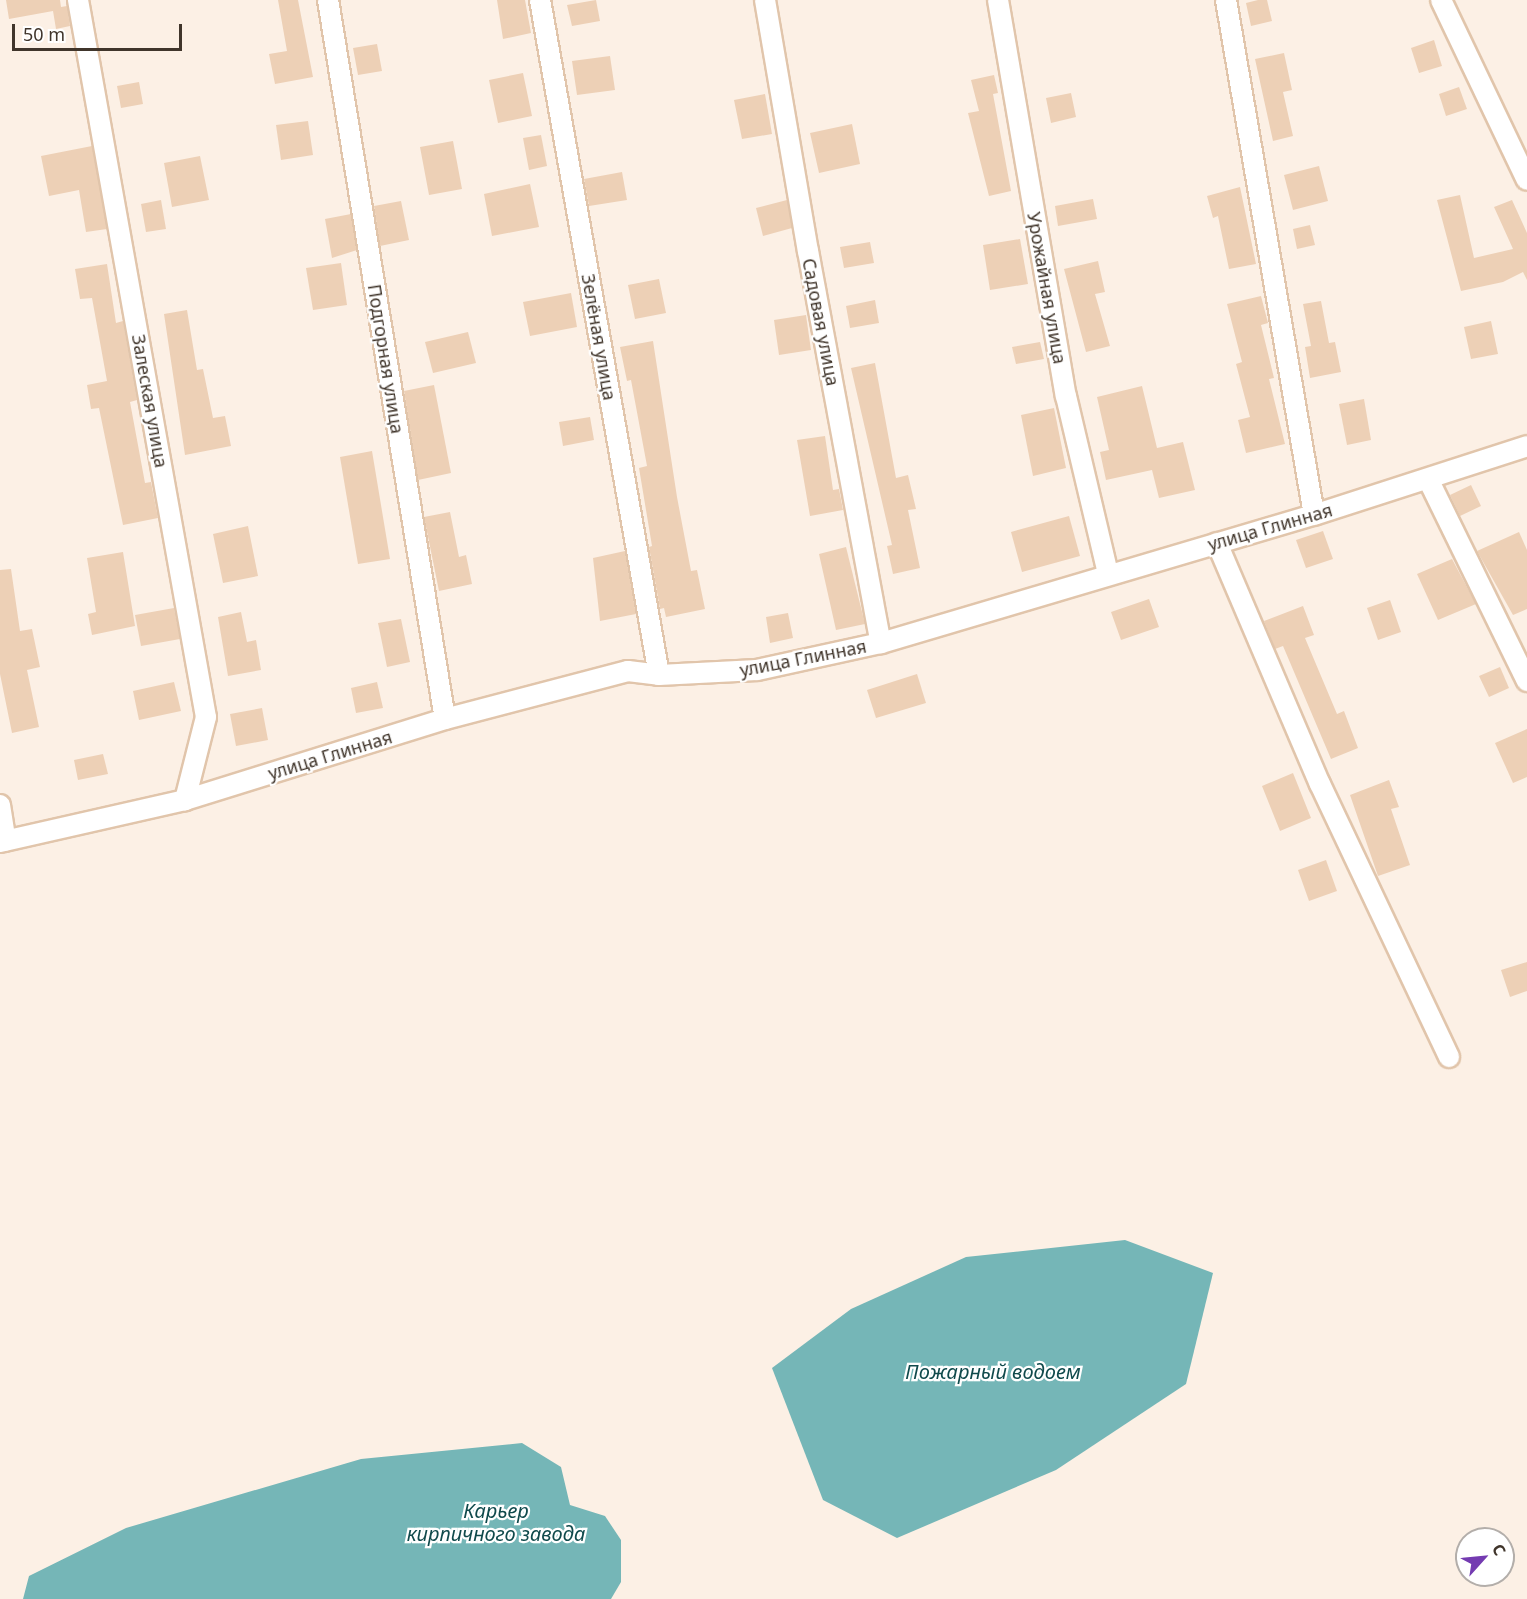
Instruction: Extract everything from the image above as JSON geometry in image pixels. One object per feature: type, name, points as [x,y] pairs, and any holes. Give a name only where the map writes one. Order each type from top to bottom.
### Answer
[{"type":"street","name":"Залеская улица","points":[[78,0],[206,717],[185,800]]},
{"type":"street","name":"Подгорная улица","points":[[328,0],[445,719]]},
{"type":"street","name":"Зелёная улица","points":[[540,0],[658,675]]},
{"type":"street","name":"Садовая улица","points":[[765,0],[808,251],[881,643]]},
{"type":"street","name":"Урожайная улица","points":[[998,0],[1066,396],[1108,574]]},
{"type":"street","points":[[1226,0],[1314,515]]},
{"type":"street","points":[[1441,0],[1527,180]]},
{"type":"street","name":"улица Глинная","points":[[3,841],[185,800],[445,719],[628,671],[658,675],[758,670],[881,643],[1108,574],[1314,515],[1527,446]]},
{"type":"street","points":[[1428,479],[1527,681]]},
{"type":"street","points":[[1217,543],[1320,784],[1449,1057]]},
{"type":"street","points":[[0,805],[3,841]]},
{"type":"water","name":"Пожарный водоем","points":[[1125,1240],[1213,1273],[1186,1384],[1056,1470],[897,1538],[823,1500],[772,1368],[851,1309],[966,1257]]},
{"type":"water","name":"Карьер кирпичного завода","points":[[522,1443],[561,1467],[570,1505],[605,1516],[621,1540],[621,1582],[611,1599],[23,1599],[29,1576],[126,1528],[361,1459]]},
{"type":"building","points":[[6,0],[60,0],[61,7],[67,6],[70,26],[56,29],[53,11],[9,19]]},
{"type":"building","points":[[278,0],[298,0],[313,77],[275,84],[269,54],[287,51]]},
{"type":"building","points":[[497,0],[525,0],[531,33],[503,39]]},
{"type":"building","points":[[596,0],[600,21],[572,26],[567,5]]},
{"type":"building","points":[[1267,0],[1272,21],[1251,26],[1246,3]]},
{"type":"building","points":[[1434,40],[1442,66],[1419,73],[1411,48]]},
{"type":"building","points":[[377,44],[382,71],[358,75],[353,48]]},
{"type":"building","points":[[1284,53],[1292,90],[1283,92],[1293,136],[1273,141],[1255,59]]},
{"type":"building","points":[[610,56],[615,90],[577,95],[572,61]]},
{"type":"building","points":[[523,73],[532,116],[498,123],[489,80]]},
{"type":"building","points":[[994,75],[998,93],[993,94],[1011,191],[989,196],[968,113],[979,111],[971,80]]},
{"type":"building","points":[[139,82],[143,104],[121,108],[117,86]]},
{"type":"building","points":[[1459,87],[1467,109],[1446,116],[1439,94]]},
{"type":"building","points":[[1071,93],[1076,117],[1051,123],[1046,98]]},
{"type":"building","points":[[765,94],[772,134],[742,139],[734,100]]},
{"type":"building","points":[[308,121],[313,155],[281,160],[276,125]]},
{"type":"building","points":[[852,124],[860,164],[819,173],[810,133]]},
{"type":"building","points":[[541,135],[547,166],[529,170],[523,138]]},
{"type":"building","points":[[453,141],[462,189],[429,195],[420,147]]},
{"type":"building","points":[[92,146],[107,229],[86,232],[79,190],[49,196],[41,156]]},
{"type":"building","points":[[200,156],[209,200],[172,207],[164,163]]},
{"type":"building","points":[[1319,166],[1328,201],[1293,210],[1284,175]]},
{"type":"building","points":[[622,172],[627,200],[589,206],[584,179]]},
{"type":"building","points":[[530,184],[539,227],[492,236],[484,194]]},
{"type":"building","points":[[1240,187],[1256,264],[1229,269],[1218,216],[1213,218],[1207,196]]},
{"type":"building","points":[[1460,195],[1474,258],[1513,249],[1494,207],[1512,200],[1527,233],[1527,280],[1523,272],[1503,282],[1461,291],[1437,200]]},
{"type":"building","points":[[1093,199],[1097,219],[1058,226],[1055,206]]},
{"type":"building","points":[[161,200],[166,229],[146,232],[141,204]]},
{"type":"building","points":[[787,200],[792,228],[763,236],[756,208]]},
{"type":"building","points":[[401,201],[409,240],[380,246],[374,206]]},
{"type":"building","points":[[351,214],[357,250],[332,258],[325,219]]},
{"type":"building","points":[[1310,225],[1315,245],[1297,249],[1293,229]]},
{"type":"building","points":[[1020,239],[1028,284],[990,290],[983,245]]},
{"type":"building","points":[[870,242],[874,263],[844,268],[840,247]]},
{"type":"building","points":[[1098,261],[1105,292],[1095,294],[1110,346],[1086,352],[1064,269]]},
{"type":"building","points":[[341,263],[347,305],[313,310],[306,268]]},
{"type":"building","points":[[107,264],[116,323],[123,321],[137,400],[130,402],[145,483],[151,482],[158,518],[123,525],[99,408],[91,409],[87,385],[107,381],[92,298],[80,299],[75,269]]},
{"type":"building","points":[[659,279],[666,313],[635,319],[628,285]]},
{"type":"building","points":[[571,293],[577,327],[530,336],[523,302]]},
{"type":"building","points":[[1261,296],[1268,323],[1261,325],[1274,378],[1269,379],[1285,444],[1246,453],[1238,420],[1250,417],[1236,364],[1242,362],[1227,304]]},
{"type":"building","points":[[875,300],[879,323],[850,328],[846,306]]},
{"type":"building","points":[[1321,301],[1329,343],[1335,342],[1341,372],[1310,378],[1305,347],[1311,346],[1303,304]]},
{"type":"building","points":[[187,310],[197,370],[203,369],[213,418],[225,416],[231,446],[185,455],[164,314]]},
{"type":"building","points":[[806,315],[811,350],[779,355],[774,320]]},
{"type":"building","points":[[1491,321],[1498,354],[1471,359],[1464,327]]},
{"type":"building","points":[[468,332],[476,363],[433,373],[425,342]]},
{"type":"building","points":[[653,341],[691,571],[697,570],[705,609],[666,617],[664,608],[660,609],[639,468],[647,466],[631,380],[627,381],[620,347]]},
{"type":"building","points":[[1040,342],[1044,359],[1016,364],[1012,347]]},
{"type":"building","points":[[875,363],[896,478],[908,475],[916,509],[908,510],[920,568],[893,574],[887,546],[892,545],[851,368]]},
{"type":"building","points":[[434,385],[451,473],[418,480],[404,391]]},
{"type":"building","points":[[1142,386],[1157,448],[1183,442],[1195,490],[1159,498],[1152,470],[1106,480],[1100,452],[1109,450],[1097,397]]},
{"type":"building","points":[[1364,399],[1371,440],[1347,445],[1339,404]]},
{"type":"building","points":[[1054,408],[1066,468],[1033,476],[1021,415]]},
{"type":"building","points":[[590,417],[594,440],[563,446],[559,422]]},
{"type":"building","points":[[825,436],[833,490],[839,489],[843,510],[810,516],[797,440]]},
{"type":"building","points":[[372,451],[390,559],[358,564],[340,457]]},
{"type":"building","points":[[1471,485],[1481,506],[1460,516],[1450,495]]},
{"type":"building","points":[[450,512],[459,557],[466,555],[472,584],[439,591],[424,517]]},
{"type":"building","points":[[1069,516],[1080,556],[1022,572],[1011,532]]},
{"type":"building","points":[[248,526],[258,576],[223,583],[213,534]]},
{"type":"building","points":[[1323,531],[1333,559],[1306,568],[1296,540]]},
{"type":"building","points":[[1519,532],[1527,550],[1527,609],[1513,615],[1477,551]]},
{"type":"building","points":[[846,547],[865,624],[836,630],[819,554]]},
{"type":"building","points":[[625,551],[636,614],[600,621],[593,558]]},
{"type":"building","points":[[123,552],[135,626],[92,635],[88,614],[96,612],[87,558]]},
{"type":"building","points":[[1452,559],[1476,604],[1438,620],[1417,574]]},
{"type":"building","points":[[11,569],[20,631],[32,629],[40,667],[27,670],[39,727],[12,733],[0,674],[0,570]]},
{"type":"building","points":[[1149,599],[1159,627],[1121,640],[1111,612]]},
{"type":"building","points":[[1390,600],[1401,632],[1378,640],[1367,608]]},
{"type":"building","points":[[1303,606],[1314,635],[1305,638],[1337,714],[1344,711],[1358,748],[1331,759],[1283,646],[1275,649],[1264,621]]},
{"type":"building","points":[[174,608],[180,639],[141,646],[135,615]]},
{"type":"building","points":[[241,612],[247,642],[256,640],[261,670],[228,676],[218,617]]},
{"type":"building","points":[[788,613],[793,638],[770,643],[766,617]]},
{"type":"building","points":[[401,619],[410,662],[387,667],[378,623]]},
{"type":"building","points":[[1500,667],[1509,688],[1489,697],[1479,676]]},
{"type":"building","points":[[917,674],[926,703],[876,718],[867,690]]},
{"type":"building","points":[[174,682],[181,711],[139,720],[133,691]]},
{"type":"building","points":[[377,682],[383,708],[356,713],[351,688]]},
{"type":"building","points":[[262,708],[268,740],[236,746],[230,714]]},
{"type":"building","points":[[1527,729],[1527,777],[1513,783],[1495,743]]},
{"type":"building","points":[[103,754],[108,774],[78,780],[74,760]]},
{"type":"building","points":[[1293,773],[1311,818],[1280,831],[1262,786]]},
{"type":"building","points":[[1389,780],[1399,807],[1391,809],[1410,865],[1378,876],[1350,795]]},
{"type":"building","points":[[1326,860],[1337,891],[1309,901],[1298,870]]},
{"type":"building","points":[[1527,962],[1527,991],[1510,997],[1501,970]]}]
